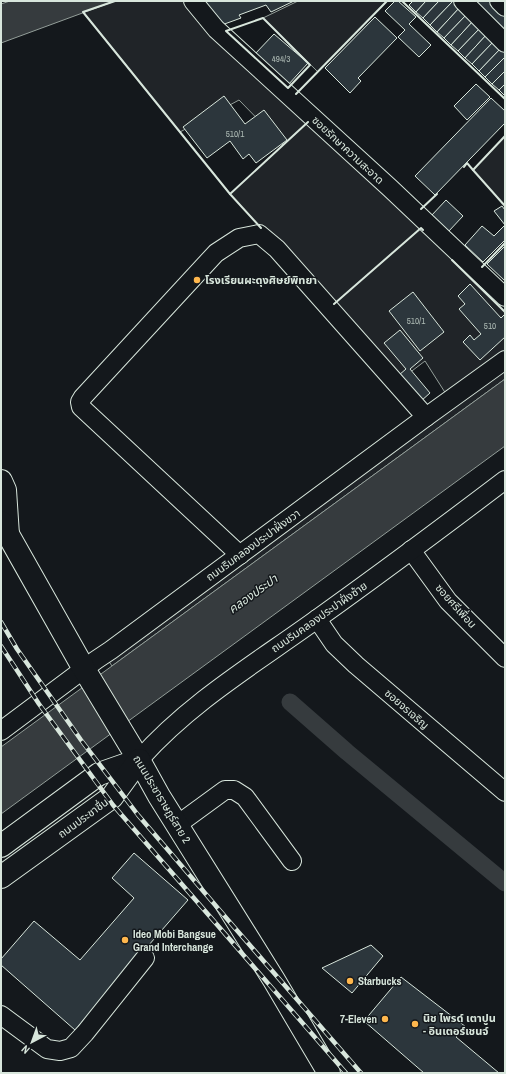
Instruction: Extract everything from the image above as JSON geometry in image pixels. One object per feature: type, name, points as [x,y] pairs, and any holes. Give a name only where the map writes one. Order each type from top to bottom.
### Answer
[{"type":"main road","points":[[1,481],[5,490],[3,529]]},
{"type":"main road","name":"ถนนประชาราษฎร์สาย 2","points":[[3,529],[176,825],[274,980],[329,1073]]},
{"type":"main road","points":[[1,846],[99,774],[139,760]]},
{"type":"main road","name":"ถนนประชาชื่น","points":[[1,877],[112,797],[139,760]]},
{"type":"street","name":"ซอยรักษาความสะอาด","points":[[193,1],[216,29],[390,188],[505,297]]},
{"type":"street","points":[[463,1],[505,43]]},
{"type":"street","points":[[499,1],[505,7]]},
{"type":"street","points":[[240,555],[81,407],[80,402],[83,396],[216,253],[239,238],[259,234],[277,249],[426,417]]},
{"type":"street","name":"ถนนริมคลองประปาฝั่งขวา","points":[[1,731],[86,672],[96,660],[505,360]]},
{"type":"street","name":"ถนนริมคลองประปาฝั่งซ้าย","points":[[139,760],[156,741],[200,704],[252,664],[317,619],[505,480]]},
{"type":"street","name":"ซอยศรีเพื่อน","points":[[411,550],[448,601],[505,658]]},
{"type":"street","name":"ซอยจรเจริญ","points":[[317,619],[334,644],[351,660],[505,792]]},
{"type":"street","points":[[176,825],[225,790],[234,790],[245,797],[292,861]]},
{"type":"street","points":[[1,1015],[47,1049],[60,1051],[71,1048],[85,1033],[145,958]]},
{"type":"shaded area","points":[[115,1],[186,1],[421,228],[505,312],[505,351],[446,394],[425,361],[400,380],[230,194],[283,145],[239,100],[180,132],[83,12]]},
{"type":"shaded area","points":[[298,1],[387,1],[318,72],[263,18]]},
{"type":"shaded area","points":[[505,136],[505,206],[473,170]]},
{"type":"shaded area","points":[[505,366],[505,379],[112,666],[108,660]]},
{"type":"water","points":[[10,1],[115,1],[1,43],[1,4]]},
{"type":"water","name":"คลองประปา","points":[[505,379],[505,446],[1,814],[1,747]]},
{"type":"building","points":[[201,1],[294,1],[271,12],[266,5],[239,15],[241,18],[219,26]]},
{"type":"building","points":[[395,1],[398,1],[416,17],[409,24],[431,45],[419,57],[398,37],[405,30],[385,11]]},
{"type":"building","points":[[413,1],[426,1],[416,12],[409,5]]},
{"type":"building","points":[[426,1],[439,1],[423,18],[416,12]]},
{"type":"building","points":[[439,1],[453,1],[430,25],[423,18]]},
{"type":"building","points":[[453,1],[461,6],[437,32],[430,25]]},
{"type":"building","points":[[472,1],[491,1],[505,15],[505,34]]},
{"type":"building","points":[[461,6],[468,13],[444,38],[437,32]]},
{"type":"building","points":[[468,13],[474,20],[451,45],[444,38]]},
{"type":"building","points":[[375,17],[397,38],[358,78],[361,81],[350,93],[325,68]]},
{"type":"building","points":[[474,20],[481,27],[458,51],[451,45]]},
{"type":"building","points":[[481,27],[488,33],[465,58],[458,51]]},
{"type":"building","points":[[488,33],[495,40],[472,64],[465,58]]},
{"type":"building","points":[[274,34],[308,63],[288,85],[254,55]]},
{"type":"building","points":[[495,40],[502,47],[479,71],[472,64]]},
{"type":"building","points":[[502,47],[505,50],[505,57],[485,77],[479,71]]},
{"type":"building","points":[[505,57],[505,71],[492,84],[485,77]]},
{"type":"building","points":[[505,71],[505,84],[499,90],[492,84]]},
{"type":"building","points":[[476,84],[490,97],[467,120],[454,106]]},
{"type":"building","points":[[505,84],[505,96],[499,90]]},
{"type":"building","points":[[224,96],[245,124],[264,110],[287,140],[256,163],[249,154],[243,159],[230,141],[207,158],[183,127]]},
{"type":"building","points":[[491,98],[505,111],[505,123],[435,195],[415,176]]},
{"type":"building","points":[[446,200],[463,216],[448,232],[431,216]]},
{"type":"building","points":[[502,206],[505,210],[505,225],[494,211]]},
{"type":"building","points":[[505,225],[505,240],[483,262],[465,245],[482,226],[494,236]]},
{"type":"building","points":[[505,246],[505,281],[487,264]]},
{"type":"building","points":[[470,284],[501,318],[504,315],[505,316],[505,337],[480,360],[463,342],[470,335],[474,340],[481,334],[459,309],[465,304],[458,296]]},
{"type":"building","points":[[413,292],[444,332],[420,351],[389,311]]},
{"type":"building","points":[[400,330],[423,358],[410,369],[430,393],[421,401],[399,375],[406,369],[384,343]]},
{"type":"building","name":"Ideo Mobi Bangsue Grand Interchange","points":[[134,853],[188,900],[75,1030],[1,965],[1,959],[34,921],[80,960],[134,898],[112,878]]},
{"type":"building","name":"Starbucks","points":[[371,945],[383,956],[352,993],[322,968]]},
{"type":"building","name":"นิช ไพรด์ เตาปูน - อินเตอร์เชนจ์","points":[[401,977],[466,1027],[456,1037],[499,1073],[424,1073],[364,1021]]},
{"type":"waterway","points":[[290,702],[347,752],[505,883]]},
{"type":"railway","points":[[1,622],[17,649],[81,740],[138,815],[361,1073]]},
{"type":"railway","points":[[1,646],[39,704],[113,805],[346,1073]]},
{"type":"wall","points":[[115,1],[83,12],[230,194]]},
{"type":"wall","points":[[296,94],[387,1]]},
{"type":"wall","points":[[402,1],[505,99]]},
{"type":"wall","points":[[263,18],[310,65],[288,88],[226,31],[263,18]]},
{"type":"wall","points":[[261,228],[230,194],[308,122]]},
{"type":"wall","points":[[464,167],[467,163],[473,170],[505,136]]},
{"type":"wall","points":[[473,170],[505,206]]},
{"type":"wall","points":[[421,209],[437,194]]},
{"type":"wall","points":[[334,304],[421,228],[423,230]]},
{"type":"wall","points":[[482,267],[505,243]]},
{"type":"wall","points":[[452,260],[505,312]]},
{"type":"place","name":"โรงเรียนผะดุงศิษย์พิทยา","points":[[197,280]]},
{"type":"place","name":"Ideo Mobi Bangsue Grand Interchange","points":[[125,940]]},
{"type":"place","name":"Starbucks","points":[[350,981]]},
{"type":"place","name":"7-Eleven","points":[[385,1019]]},
{"type":"place","name":"นิช ไพรด์ เตาปูน - อินเตอร์เชนจ์","points":[[415,1024]]}]
